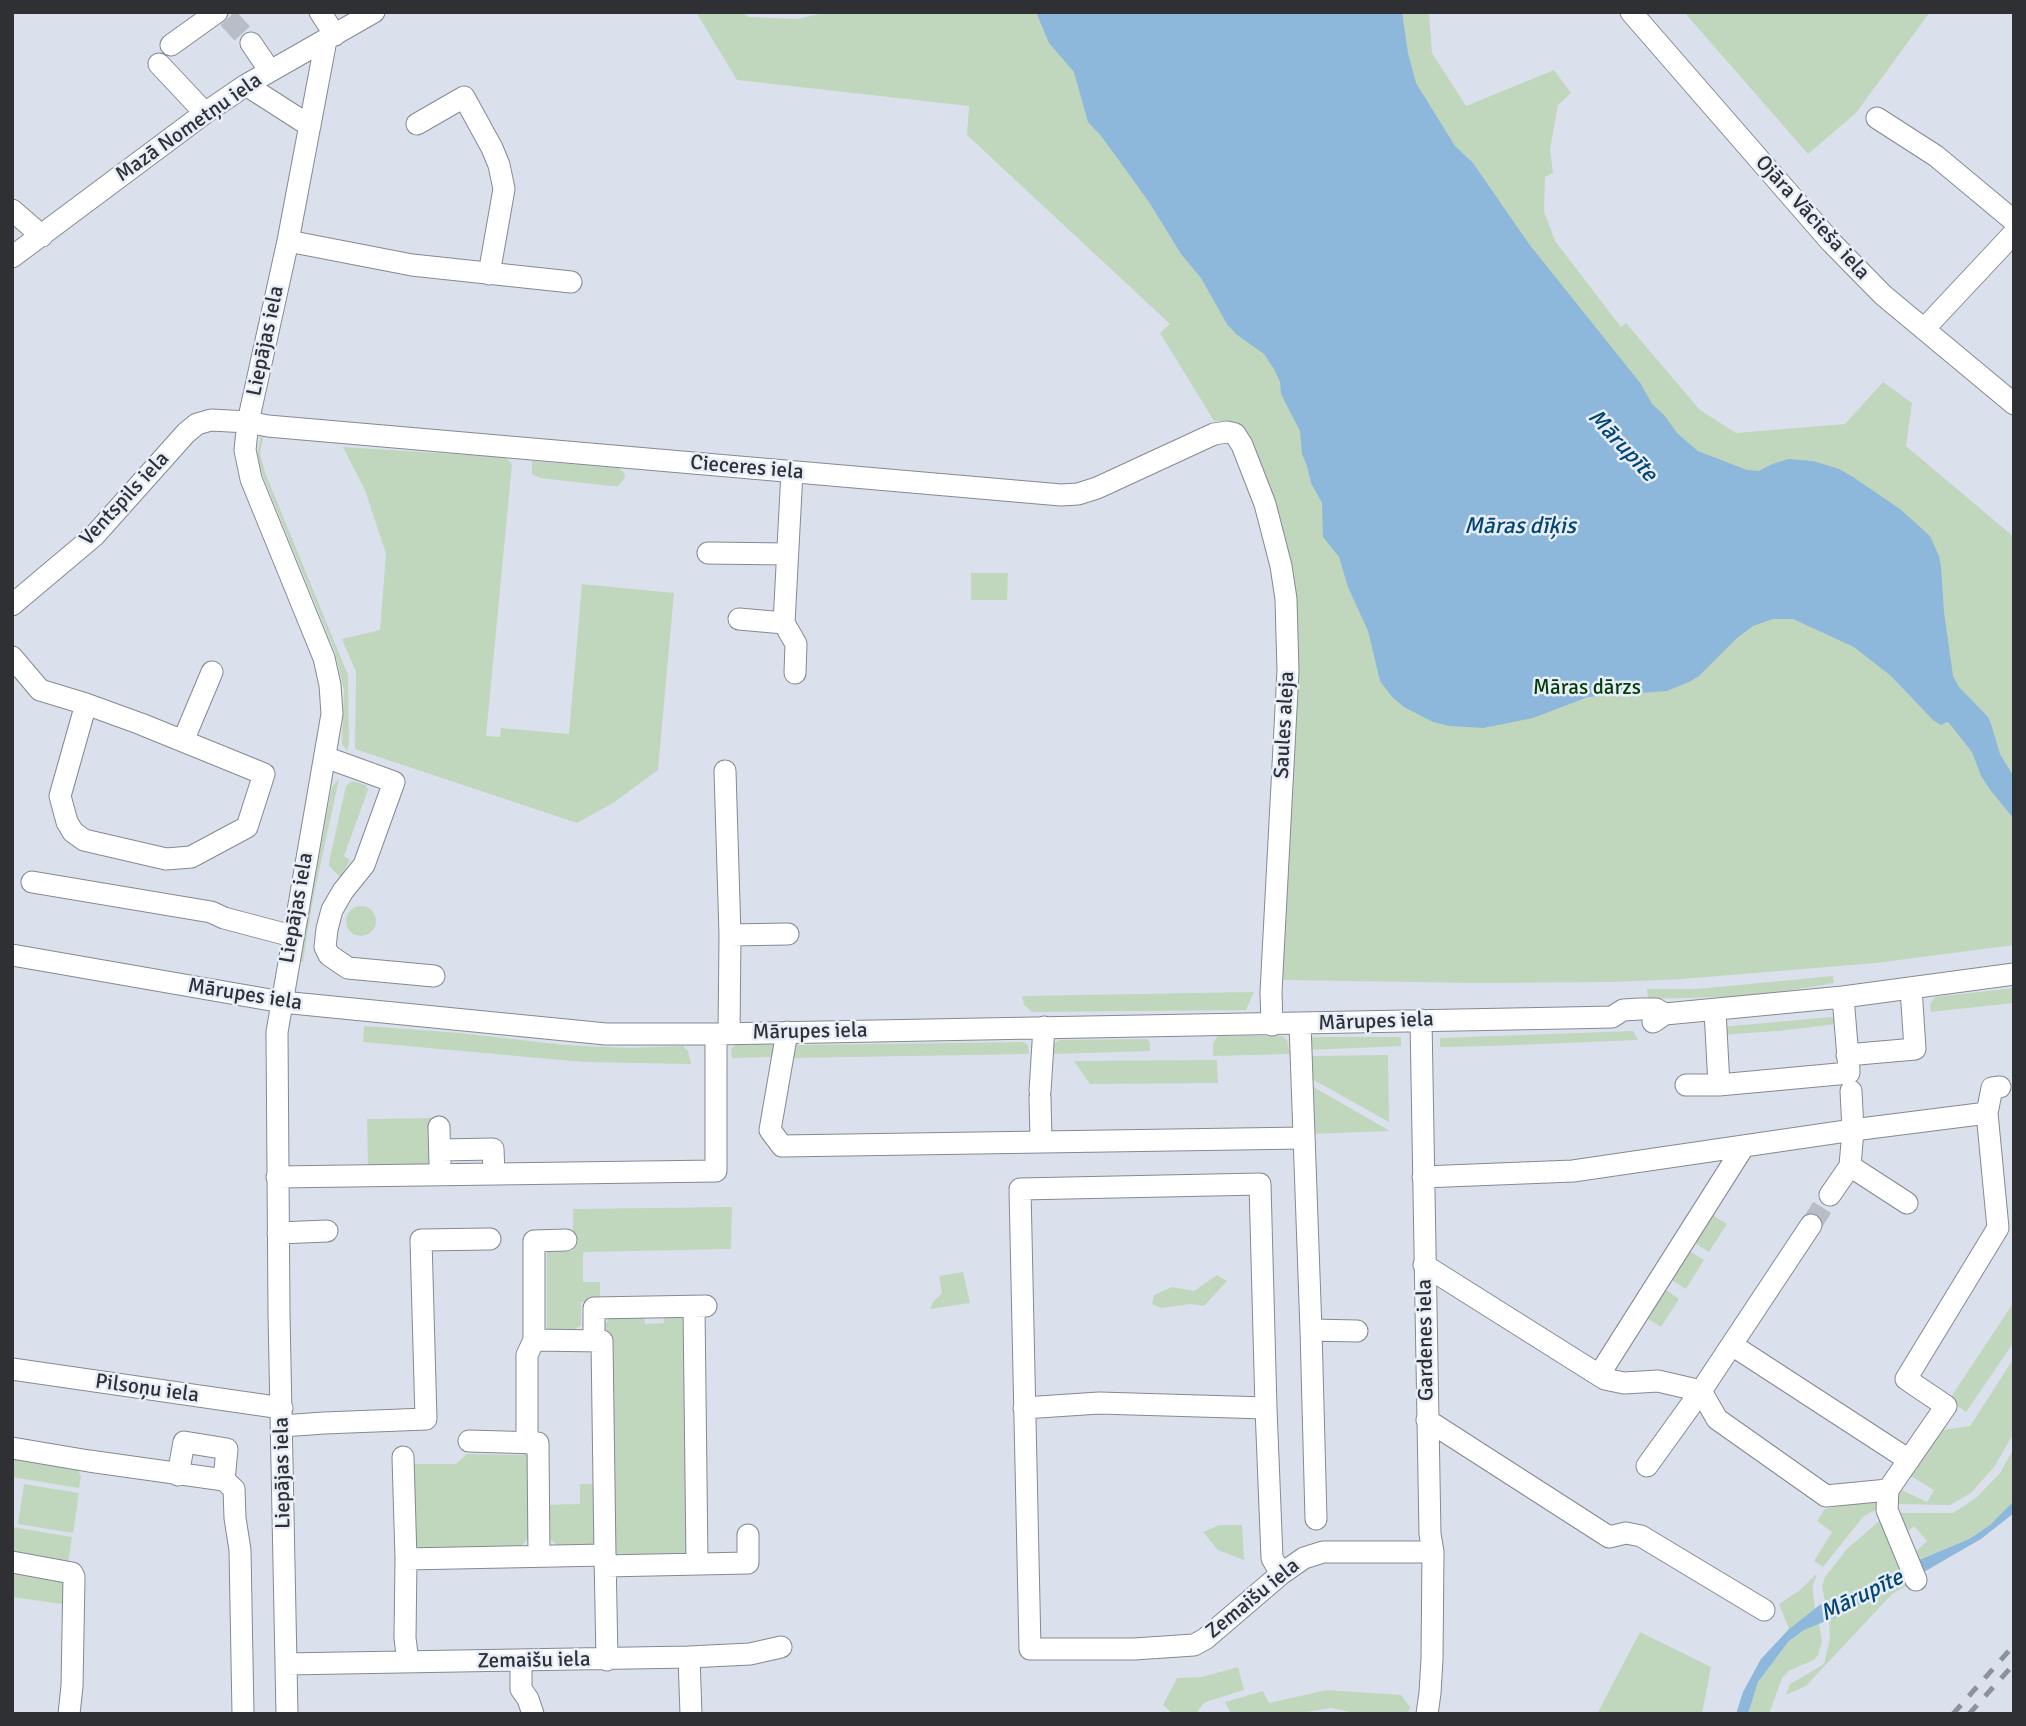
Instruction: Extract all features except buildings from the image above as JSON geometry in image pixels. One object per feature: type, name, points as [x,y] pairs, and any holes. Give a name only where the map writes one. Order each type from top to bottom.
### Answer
[{"type":"street","points":[[320,12],[330,37]]},
{"type":"street","name":"Mazā Nometņu iela","points":[[12,257],[246,85],[374,12]]},
{"type":"street","name":"Ojāra Vācieša iela","points":[[1631,12],[1831,243],[1883,295],[2014,404]]},
{"type":"street","points":[[171,45],[213,15]]},
{"type":"street","name":"Liepājas iela","points":[[287,1714],[277,1177],[277,1032],[332,715],[330,685],[324,658],[251,479],[245,450],[248,422],[330,37]]},
{"type":"street","points":[[251,43],[270,71]]},
{"type":"street","points":[[159,64],[205,113]]},
{"type":"street","points":[[246,85],[310,126]]},
{"type":"street","points":[[417,124],[464,97],[492,148],[504,189],[489,274]]},
{"type":"street","points":[[1877,118],[1936,156],[2014,221]]},
{"type":"street","points":[[12,210],[42,236]]},
{"type":"street","points":[[1925,328],[2014,233]]},
{"type":"street","points":[[288,241],[412,265],[571,282]]},
{"type":"street","name":"Ventspils iela","points":[[12,605],[94,536],[197,424],[211,420],[248,422]]},
{"type":"street","name":"Cieceres iela","points":[[248,422],[1061,495],[1078,494],[1097,488],[1214,434],[1235,434]]},
{"type":"street","name":"Saules aleja","points":[[1235,434],[1242,445],[1265,504],[1281,566],[1286,599],[1288,671],[1271,992],[1272,1025]]},
{"type":"street","points":[[792,472],[785,624],[796,644],[794,673]]},
{"type":"street","points":[[708,553],[787,554]]},
{"type":"street","points":[[739,620],[785,624]]},
{"type":"street","points":[[12,657],[40,690],[86,704],[264,774],[247,827],[191,857],[166,859],[84,840],[73,832],[67,822],[60,796],[86,704]]},
{"type":"street","points":[[183,741],[212,672]]},
{"type":"street","points":[[325,757],[394,782],[364,865],[332,910],[327,929],[326,947],[329,955],[348,968],[434,976]]},
{"type":"street","points":[[277,1177],[716,1171],[722,1034],[730,935],[725,771]]},
{"type":"street","points":[[32,882],[211,912],[292,936]]},
{"type":"street","points":[[730,935],[788,934]]},
{"type":"street","name":"Mārupes iela","points":[[12,955],[282,1002],[606,1034],[1272,1025],[1612,1017],[1623,1010],[1656,1009],[1665,1014],[1715,1011],[2014,974]]},
{"type":"street","points":[[1686,1085],[1849,1075],[1915,1049],[1911,988]]},
{"type":"street","points":[[1830,1195],[1850,1166],[1853,1130],[1843,997]]},
{"type":"street","points":[[1715,1011],[1719,1085]]},
{"type":"street","name":"Gardenes iela","points":[[1421,1020],[1427,1420],[1430,1534],[1433,1552],[1432,1659],[1427,1714]]},
{"type":"street","points":[[1300,1024],[1315,1518]]},
{"type":"street","points":[[1041,1141],[1040,1094],[1044,1027]]},
{"type":"street","points":[[787,1032],[770,1130],[782,1146],[1303,1138]]},
{"type":"street","points":[[1916,1580],[1887,1510],[1888,1490],[1946,1406],[1906,1379],[1998,1228],[1987,1113],[1992,1088],[2006,1086]]},
{"type":"street","points":[[1423,1177],[1573,1171],[1987,1113]]},
{"type":"street","points":[[439,1127],[440,1174]]},
{"type":"street","points":[[1600,1375],[1744,1146]]},
{"type":"street","points":[[440,1150],[493,1149],[494,1173]]},
{"type":"street","points":[[1850,1166],[1907,1203]]},
{"type":"street","points":[[1266,1408],[1099,1403],[1024,1408],[1020,1189],[1260,1184],[1272,1558],[1281,1574]]},
{"type":"street","points":[[1647,1466],[1701,1391],[1811,1225]]},
{"type":"street","points":[[278,1233],[327,1231]]},
{"type":"street","name":"Pilsoņu iela","points":[[12,1369],[324,1423],[426,1419],[421,1240],[489,1239]]},
{"type":"street","points":[[527,1443],[527,1355],[534,1340],[534,1241],[566,1240]]},
{"type":"street","points":[[1424,1265],[1605,1379],[1623,1383],[1658,1381],[1701,1391],[1717,1419],[1826,1496],[1888,1490]]},
{"type":"street","points":[[594,1341],[594,1308],[701,1306],[697,1563]]},
{"type":"street","points":[[1311,1330],[1357,1331]]},
{"type":"street","points":[[534,1340],[602,1341],[607,1660]]},
{"type":"street","points":[[1732,1345],[1909,1460]]},
{"type":"street","name":"Zemaišu iela","points":[[1024,1408],[1030,1649],[1134,1649],[1194,1644],[1205,1639],[1281,1574],[1304,1558],[1323,1552],[1433,1552]]},
{"type":"street","points":[[1427,1420],[1609,1537],[1626,1533],[1641,1536],[1764,1609]]},
{"type":"street","points":[[469,1441],[538,1443],[539,1556]]},
{"type":"street","points":[[178,1475],[184,1442],[227,1449],[223,1480]]},
{"type":"street","points":[[12,1448],[223,1480],[234,1489],[240,1550],[243,1714]]},
{"type":"street","points":[[402,1457],[405,1638],[408,1662]]},
{"type":"street","points":[[405,1559],[539,1556],[605,1561],[748,1563],[748,1535]]},
{"type":"street","points":[[12,1562],[72,1573],[74,1577],[69,1714]]},
{"type":"street","name":"Zemaišu iela","points":[[286,1664],[607,1660],[750,1654],[781,1647]]},
{"type":"street","points":[[690,1657],[691,1714]]},
{"type":"street","points":[[521,1661],[521,1689],[533,1714]]},
{"type":"green space","name":"Māras dārzs","points":[[696,12],[741,12],[749,17],[798,19],[827,12],[1429,12],[1432,53],[1466,106],[1554,70],[1571,93],[1558,105],[1550,149],[1553,173],[1545,177],[1544,211],[1555,241],[1621,327],[1626,323],[1700,410],[1736,433],[1845,424],[1883,382],[1912,403],[1906,446],[2014,537],[2014,945],[1876,963],[1682,979],[1479,983],[1281,980],[1295,613],[1230,422],[1214,421],[1160,333],[1170,324],[967,135],[969,106],[737,80]]},
{"type":"green space","points":[[1684,12],[1930,12],[1856,113],[1808,154]]},
{"type":"green space","points":[[264,433],[260,454],[266,475],[348,675],[347,751],[342,744],[344,690],[335,652],[261,471],[257,455],[261,434]]},
{"type":"green space","points":[[343,447],[500,457],[506,458],[512,464],[486,736],[500,737],[501,728],[569,734],[582,584],[674,593],[658,770],[613,803],[577,823],[355,749],[356,672],[342,639],[380,630],[386,554],[365,490]]},
{"type":"green space","points":[[532,461],[619,468],[625,474],[618,486],[540,478],[532,474]]},
{"type":"green space","points":[[971,573],[1008,573],[1007,600],[971,600]]},
{"type":"green space","points":[[339,779],[313,899],[303,962],[300,961],[330,796],[332,787]]},
{"type":"green space","points":[[352,781],[366,785],[368,790],[344,856],[350,860],[341,878],[329,866],[329,862],[346,786]]},
{"type":"green space","points":[[361,906],[372,910],[376,921],[372,932],[361,936],[350,932],[346,921],[350,910]]},
{"type":"green space","points":[[1833,976],[1834,983],[1755,996],[1648,999],[1647,989],[1697,989]]},
{"type":"green space","points":[[2014,988],[2014,1003],[1931,1012],[1930,1004],[1935,997]]},
{"type":"green space","points":[[1254,992],[1246,1010],[1032,1012],[1024,1005],[1022,996]]},
{"type":"green space","points":[[1835,1018],[1836,1024],[1721,1035],[1721,1027]]},
{"type":"green space","points":[[364,1026],[460,1033],[564,1045],[628,1048],[683,1046],[688,1051],[691,1064],[583,1062],[363,1042]]},
{"type":"green space","points":[[1633,1031],[1638,1040],[1440,1047],[1440,1038]]},
{"type":"green space","points":[[1218,1036],[1282,1036],[1287,1040],[1290,1054],[1213,1056],[1213,1043]]},
{"type":"green space","points":[[1309,1037],[1401,1037],[1401,1046],[1310,1050]]},
{"type":"green space","points":[[1147,1039],[1150,1042],[1150,1051],[1054,1054],[1054,1044],[1059,1040]]},
{"type":"green space","points":[[1024,1042],[1028,1045],[1029,1054],[792,1058],[796,1045]]},
{"type":"green space","points":[[737,1043],[776,1044],[776,1057],[732,1058],[731,1049]]},
{"type":"green space","points":[[1388,1055],[1389,1122],[1310,1078],[1310,1056]]},
{"type":"green space","points":[[1217,1060],[1218,1083],[1090,1084],[1074,1061]]},
{"type":"green space","points":[[1310,1085],[1390,1131],[1311,1134]]},
{"type":"green space","points":[[432,1118],[433,1167],[368,1166],[367,1119]]},
{"type":"green space","points":[[732,1207],[731,1249],[583,1252],[583,1282],[600,1282],[600,1301],[581,1302],[581,1325],[573,1331],[547,1329],[547,1252],[573,1251],[573,1209]]},
{"type":"green space","points":[[1711,1214],[1727,1224],[1709,1252],[1693,1242]]},
{"type":"green space","points":[[1688,1250],[1704,1260],[1686,1289],[1670,1279]]},
{"type":"green space","points":[[963,1272],[970,1303],[930,1309],[942,1293],[939,1276]]},
{"type":"green space","points":[[1217,1275],[1227,1281],[1204,1306],[1191,1304],[1161,1308],[1152,1304],[1154,1295],[1172,1287],[1194,1291]]},
{"type":"green space","points":[[1663,1288],[1679,1299],[1661,1327],[1645,1317]]},
{"type":"green space","points":[[2014,1302],[2014,1342],[1966,1412],[1949,1400]]},
{"type":"green space","points":[[613,1312],[644,1314],[645,1324],[664,1323],[663,1313],[687,1315],[691,1546],[684,1556],[617,1559],[609,1549],[605,1325]]},
{"type":"green space","points":[[2014,1358],[2014,1433],[1994,1467],[1971,1493],[1950,1505],[1893,1504],[1902,1490],[1927,1502],[1934,1490],[1907,1474],[1936,1431],[1970,1426]]},
{"type":"green space","points":[[2014,1448],[2014,1501],[2011,1506],[1969,1539],[1912,1563],[1910,1557],[1927,1541],[1914,1526],[1902,1536],[1893,1513],[1953,1513],[1976,1498],[2000,1473]]},
{"type":"green space","points":[[12,1454],[78,1469],[81,1477],[79,1488],[12,1477]]},
{"type":"green space","points":[[467,1454],[529,1455],[535,1530],[519,1549],[419,1551],[410,1543],[408,1464],[456,1464]]},
{"type":"green space","points":[[24,1484],[79,1493],[73,1533],[18,1524]]},
{"type":"green space","points":[[580,1484],[592,1484],[599,1491],[600,1529],[590,1552],[565,1553],[547,1536],[544,1505],[580,1504]]},
{"type":"green space","points":[[1875,1498],[1877,1509],[1863,1517],[1823,1567],[1814,1561],[1832,1532],[1817,1521],[1825,1509]]},
{"type":"green space","points":[[1886,1515],[1902,1573],[1825,1602],[1822,1586],[1825,1577],[1847,1549]]},
{"type":"green space","points":[[1219,1525],[1242,1525],[1244,1560],[1218,1550],[1203,1532]]},
{"type":"green space","points":[[12,1527],[72,1537],[67,1568],[12,1558]]},
{"type":"green space","points":[[12,1567],[61,1578],[68,1589],[69,1605],[12,1597]]},
{"type":"green space","points":[[1815,1575],[1815,1609],[1789,1629],[1779,1604],[1800,1590]]},
{"type":"green space","points":[[1909,1581],[1910,1584],[1892,1594],[1806,1686],[1786,1695],[1790,1684],[1824,1664],[1830,1638],[1829,1620],[1895,1584]]},
{"type":"green space","points":[[1819,1623],[1822,1642],[1818,1655],[1814,1660],[1790,1670],[1782,1678],[1769,1714],[1748,1714],[1758,1682],[1789,1641]]},
{"type":"green space","points":[[1640,1632],[1711,1667],[1702,1714],[1597,1714]]},
{"type":"green space","points":[[1238,1667],[1244,1690],[1206,1702],[1196,1714],[1173,1714],[1163,1705],[1177,1678],[1202,1677]]},
{"type":"green space","points":[[1327,1690],[1401,1695],[1410,1707],[1408,1714],[1359,1714],[1331,1708],[1295,1714],[1231,1714],[1225,1702],[1263,1691],[1269,1703]]},
{"type":"water","name":"Māras dīķis","points":[[1036,12],[1402,12],[1416,83],[1455,146],[1473,163],[1529,244],[1677,433],[1698,451],[1747,470],[1759,471],[1789,459],[1813,461],[1839,469],[1900,509],[1930,536],[1941,567],[1953,676],[1959,687],[1988,717],[2000,754],[2014,777],[2014,819],[1991,791],[1981,776],[1972,752],[1949,723],[1941,725],[1933,720],[1891,676],[1854,647],[1793,619],[1773,619],[1753,626],[1699,676],[1667,691],[1588,697],[1533,718],[1483,728],[1433,722],[1393,698],[1380,681],[1368,631],[1348,587],[1339,557],[1323,537],[1322,503],[1311,483],[1302,454],[1300,431],[1281,394],[1280,382],[1274,369],[1264,354],[1227,324],[1201,278],[1181,254],[1149,202],[1088,122],[1074,72],[1049,43]]},
{"type":"water","points":[[2014,1501],[2014,1513],[1981,1539],[1922,1573],[1912,1563],[1969,1539],[1990,1525]]},
{"type":"water","name":"Mārupīte","points":[[1902,1573],[1909,1581],[1895,1584],[1838,1616],[1804,1630],[1789,1641],[1758,1682],[1748,1714],[1736,1714],[1743,1692],[1761,1659],[1789,1629],[1821,1604]]},
{"type":"tunnel","points":[[228,18],[251,43]]},
{"type":"tunnel","points":[[1811,1225],[1830,1195]]},
{"type":"railway","points":[[1953,1714],[2014,1645]]},
{"type":"railway","points":[[1969,1714],[2014,1664]]}]
